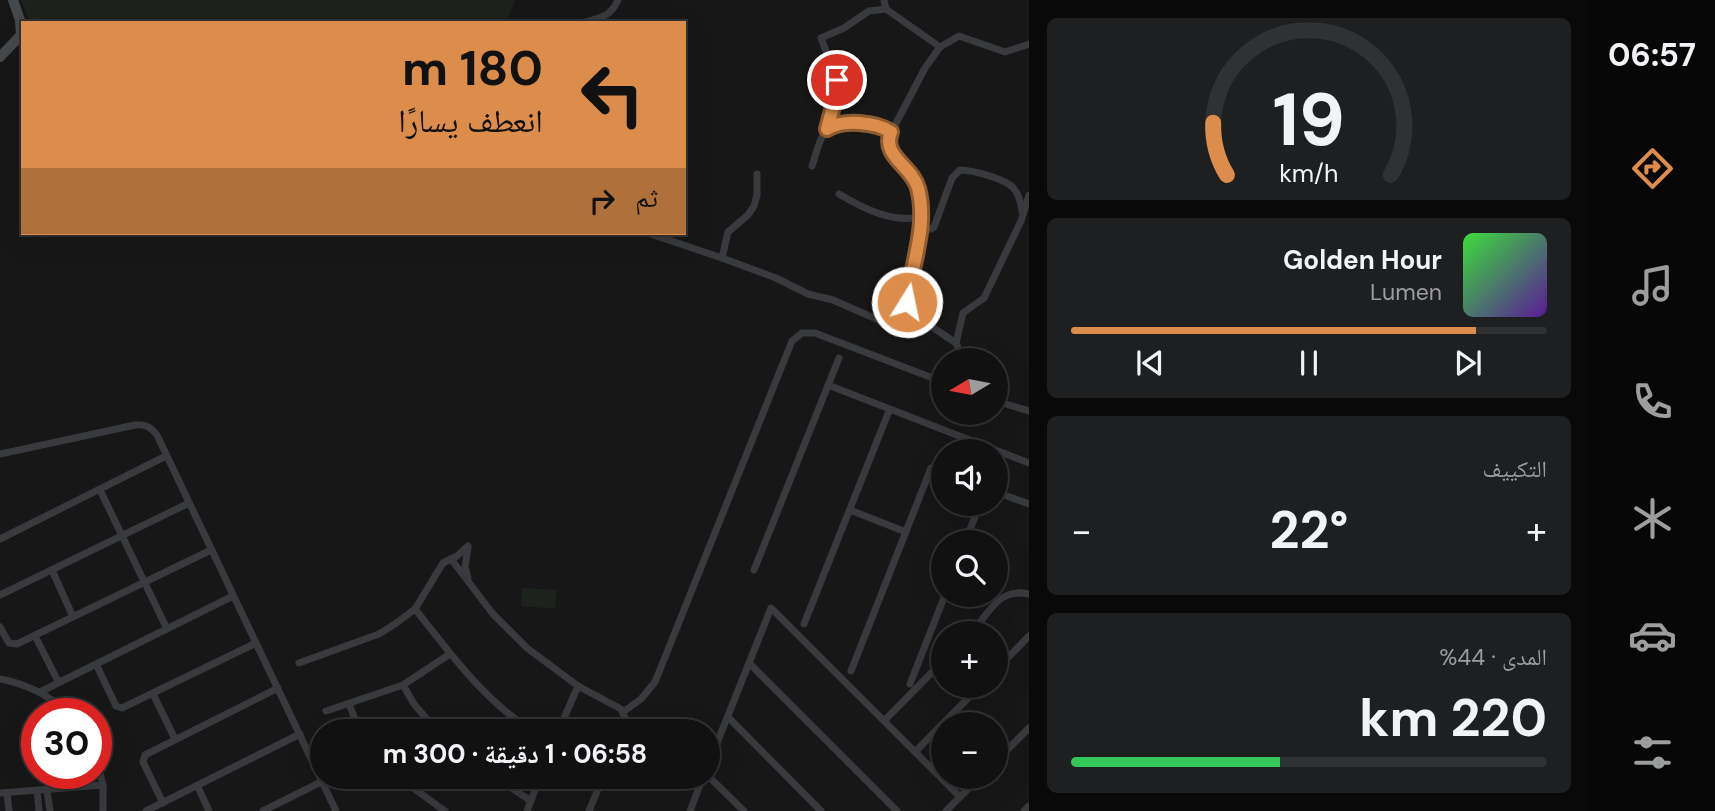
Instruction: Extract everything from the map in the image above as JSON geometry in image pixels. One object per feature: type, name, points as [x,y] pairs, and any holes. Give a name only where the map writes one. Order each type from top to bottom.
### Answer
[{"type":"street","points":[[0,57],[21,35],[20,20],[13,0]]},
{"type":"street","points":[[587,21],[613,11],[618,0]]},
{"type":"street","points":[[884,0],[886,9]]},
{"type":"street","points":[[813,166],[827,129],[837,80],[821,38],[844,28],[869,11],[886,9],[940,47]]},
{"type":"street","points":[[904,322],[922,230],[917,184],[888,145],[891,132],[925,68],[940,47],[959,36],[1005,52],[1029,44]]},
{"type":"street","points":[[827,129],[841,122],[883,126],[891,132]]},
{"type":"street","points":[[922,230],[934,227],[952,178],[960,170],[1008,181],[1021,201],[1023,215]]},
{"type":"street","points":[[722,258],[728,232],[748,215],[754,206],[757,174]]},
{"type":"street","points":[[839,194],[866,210],[903,220],[921,217]]},
{"type":"street","points":[[654,235],[776,278],[808,294],[833,300],[890,325],[917,321],[926,323],[958,346],[963,313],[984,298],[1023,215],[1029,195]]},
{"type":"street","points":[[623,712],[641,699],[655,682],[792,341],[802,333],[815,333],[931,377]]},
{"type":"street","points":[[754,570],[839,358]]},
{"type":"street","points":[[828,385],[889,411],[1029,463]]},
{"type":"street","points":[[1008,405],[1029,411]]},
{"type":"street","points":[[804,624],[889,411]]},
{"type":"street","points":[[0,454],[141,425],[152,429],[310,754]]},
{"type":"street","points":[[0,539],[166,456]]},
{"type":"street","points":[[851,671],[931,468]]},
{"type":"street","points":[[100,489],[167,629]]},
{"type":"street","points":[[1008,496],[1029,504]]},
{"type":"street","points":[[0,595],[189,503]]},
{"type":"street","points":[[850,510],[906,532]]},
{"type":"street","points":[[299,663],[379,634],[415,609],[440,567],[468,546],[466,567],[470,585]]},
{"type":"street","points":[[0,626],[11,644],[17,644],[211,550]]},
{"type":"street","points":[[451,559],[493,614],[527,648],[578,686],[623,712],[625,719]]},
{"type":"street","points":[[52,570],[73,617]]},
{"type":"street","points":[[982,621],[1007,594],[1017,591],[1029,594]]},
{"type":"street","points":[[40,692],[233,596]]},
{"type":"street","points":[[910,684],[940,607]]},
{"type":"street","points":[[720,737],[771,608],[960,797]]},
{"type":"street","points":[[415,609],[482,691],[518,719]]},
{"type":"street","points":[[35,636],[58,681]]},
{"type":"street","points":[[1008,658],[1029,636]]},
{"type":"street","points":[[96,664],[117,707],[124,707],[256,643]]},
{"type":"street","points":[[326,711],[403,685],[450,654]]},
{"type":"street","points":[[749,663],[891,809]]},
{"type":"street","points":[[885,720],[931,673]]},
{"type":"street","points":[[0,679],[40,692],[50,698]]},
{"type":"street","points":[[403,685],[427,719]]},
{"type":"street","points":[[564,719],[578,686]]},
{"type":"street","points":[[163,803],[143,758],[278,688]]},
{"type":"street","points":[[153,694],[176,739]]},
{"type":"street","points":[[916,751],[968,698]]},
{"type":"street","points":[[349,704],[355,719]]},
{"type":"street","points":[[728,718],[821,811]]},
{"type":"street","points":[[1008,749],[1029,728]]},
{"type":"street","points":[[146,811],[300,734]]},
{"type":"street","points":[[198,787],[209,811]]},
{"type":"street","points":[[263,811],[310,788]]},
{"type":"street","points":[[9,811],[4,793],[47,789],[50,811]]},
{"type":"street","points":[[103,789],[103,811]]},
{"type":"street","points":[[326,789],[336,811]]},
{"type":"street","points":[[415,789],[445,811]]},
{"type":"street","points":[[513,789],[531,801]]},
{"type":"street","points":[[527,811],[536,789]]},
{"type":"street","points":[[589,811],[598,789]]},
{"type":"street","points":[[691,811],[700,789]]},
{"type":"street","points":[[719,789],[744,811]]},
{"type":"street","points":[[946,811],[968,789]]},
{"type":"street","points":[[37,790],[39,811]]},
{"type":"street","points":[[1024,811],[1029,806]]},
{"type":"shaded area","points":[[21,0],[515,0],[507,21],[29,21]]},
{"type":"shaded area","points":[[522,588],[557,590],[555,609],[521,606]]},
{"type":"route","points":[[837,80],[827,129],[841,122],[883,126],[891,132],[888,145],[891,151],[917,184],[922,230],[907,302]]}]
